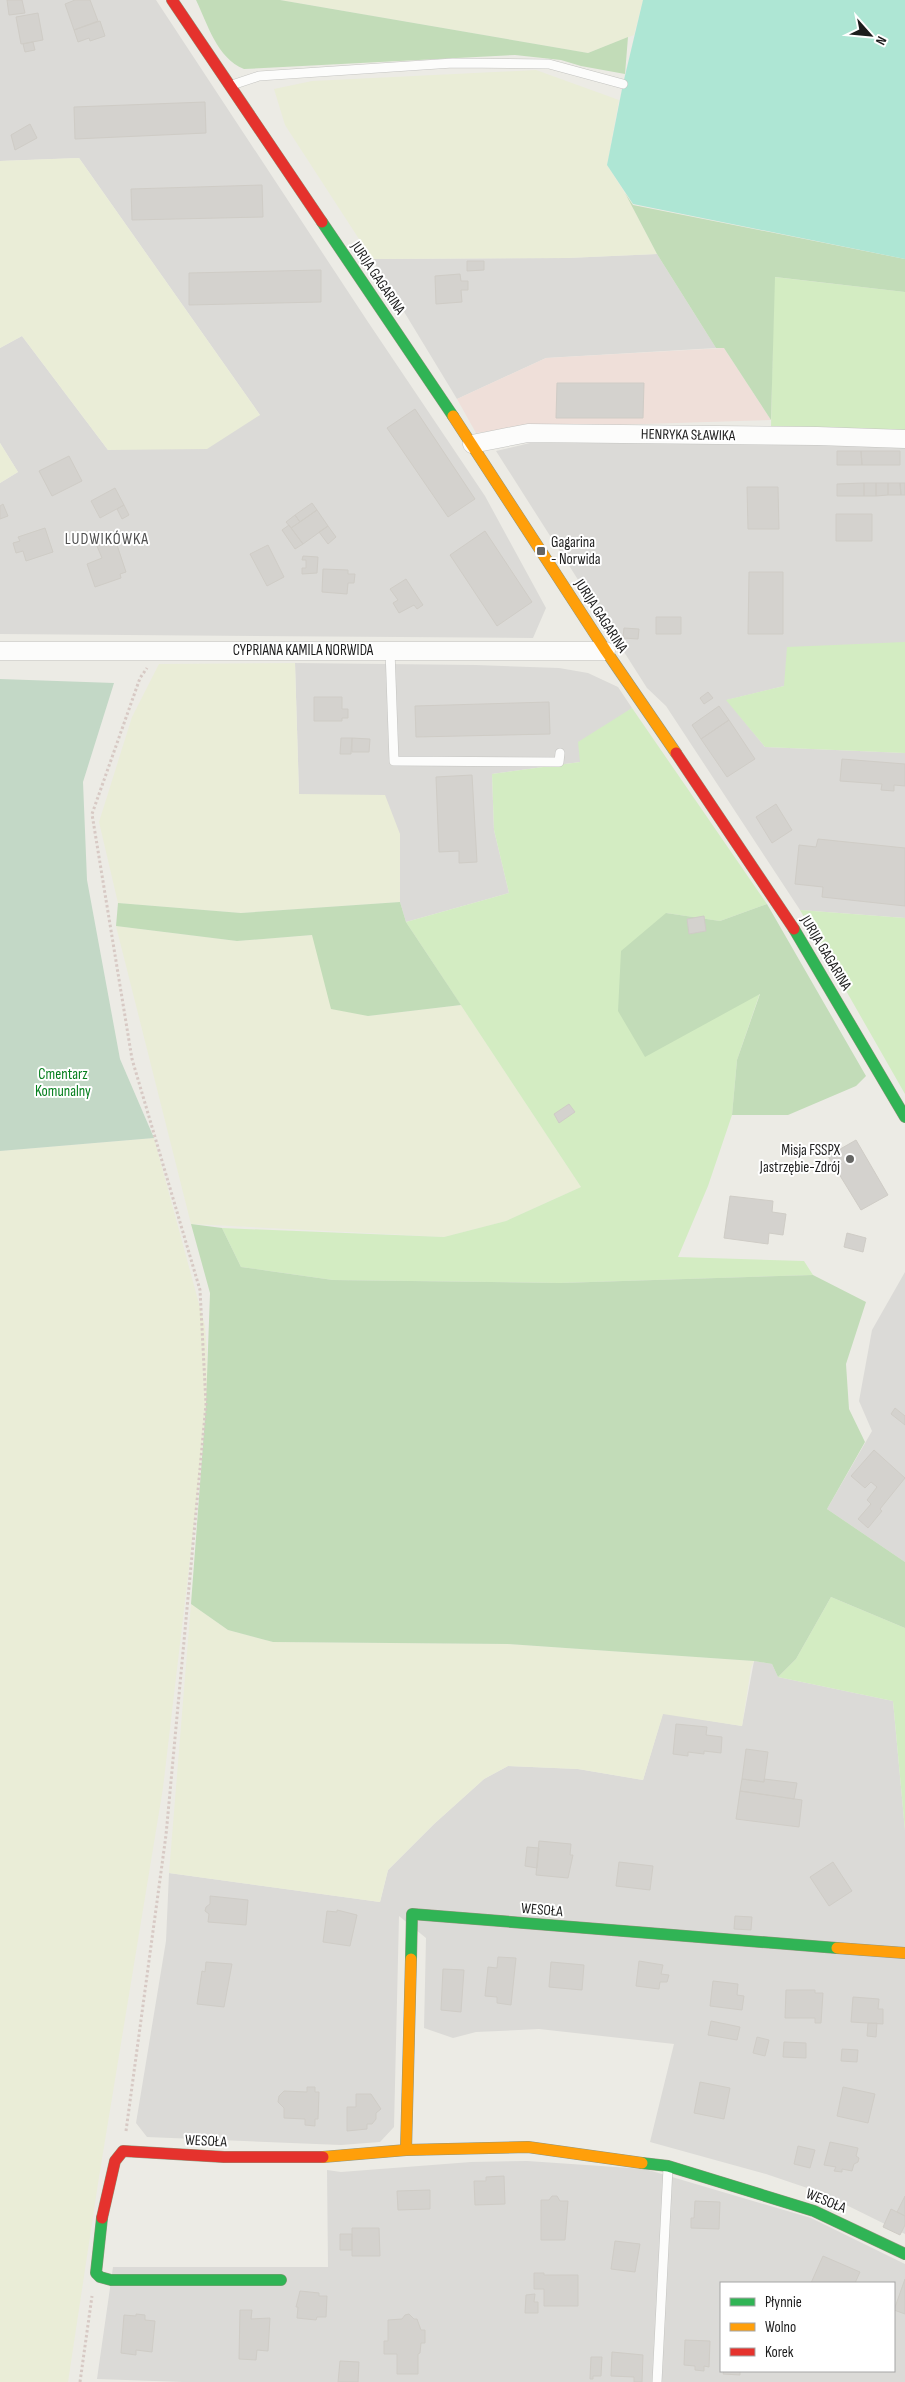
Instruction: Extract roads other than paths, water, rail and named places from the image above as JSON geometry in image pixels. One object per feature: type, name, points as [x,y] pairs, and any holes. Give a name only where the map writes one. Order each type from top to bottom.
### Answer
[{"type":"street","name":"JURIJA GAGARINA","points":[[172,0],[472,444],[606,651],[722,819],[794,929],[905,1117]]},
{"type":"street","name":"HENRYKA SŁAWIKA","points":[[472,444],[528,433],[817,436],[905,439]]},
{"type":"street","name":"CYPRIANA KAMILA NORWIDA","points":[[0,651],[606,651]]},
{"type":"street","name":"WESOŁA","points":[[406,2150],[412,1914],[905,1953]]},
{"type":"street","name":"WESOŁA","points":[[281,2280],[111,2280],[100,2277],[96,2273],[108,2188],[114,2161],[123,2151],[224,2157],[321,2157],[406,2150],[528,2147],[668,2166],[814,2210],[905,2254]]},
{"type":"lane","points":[[230,86],[259,76],[454,63],[549,64],[623,84]]},
{"type":"lane","points":[[390,650],[394,761],[559,762],[560,753]]},
{"type":"lane","points":[[657,2382],[656,2363],[668,2166]]},
{"type":"place","name":"Gagarina - Norwida","points":[[541,551]]},
{"type":"place","name":"Misja FSSPX Jastrzębie-Zdrój","points":[[850,1159]]},
{"type":"district","name":"LUDWIKÓWKA","points":[[107,539]]},
{"type":"park label","name":"Cmentarz Komunalny","points":[[63,1082]]}]
